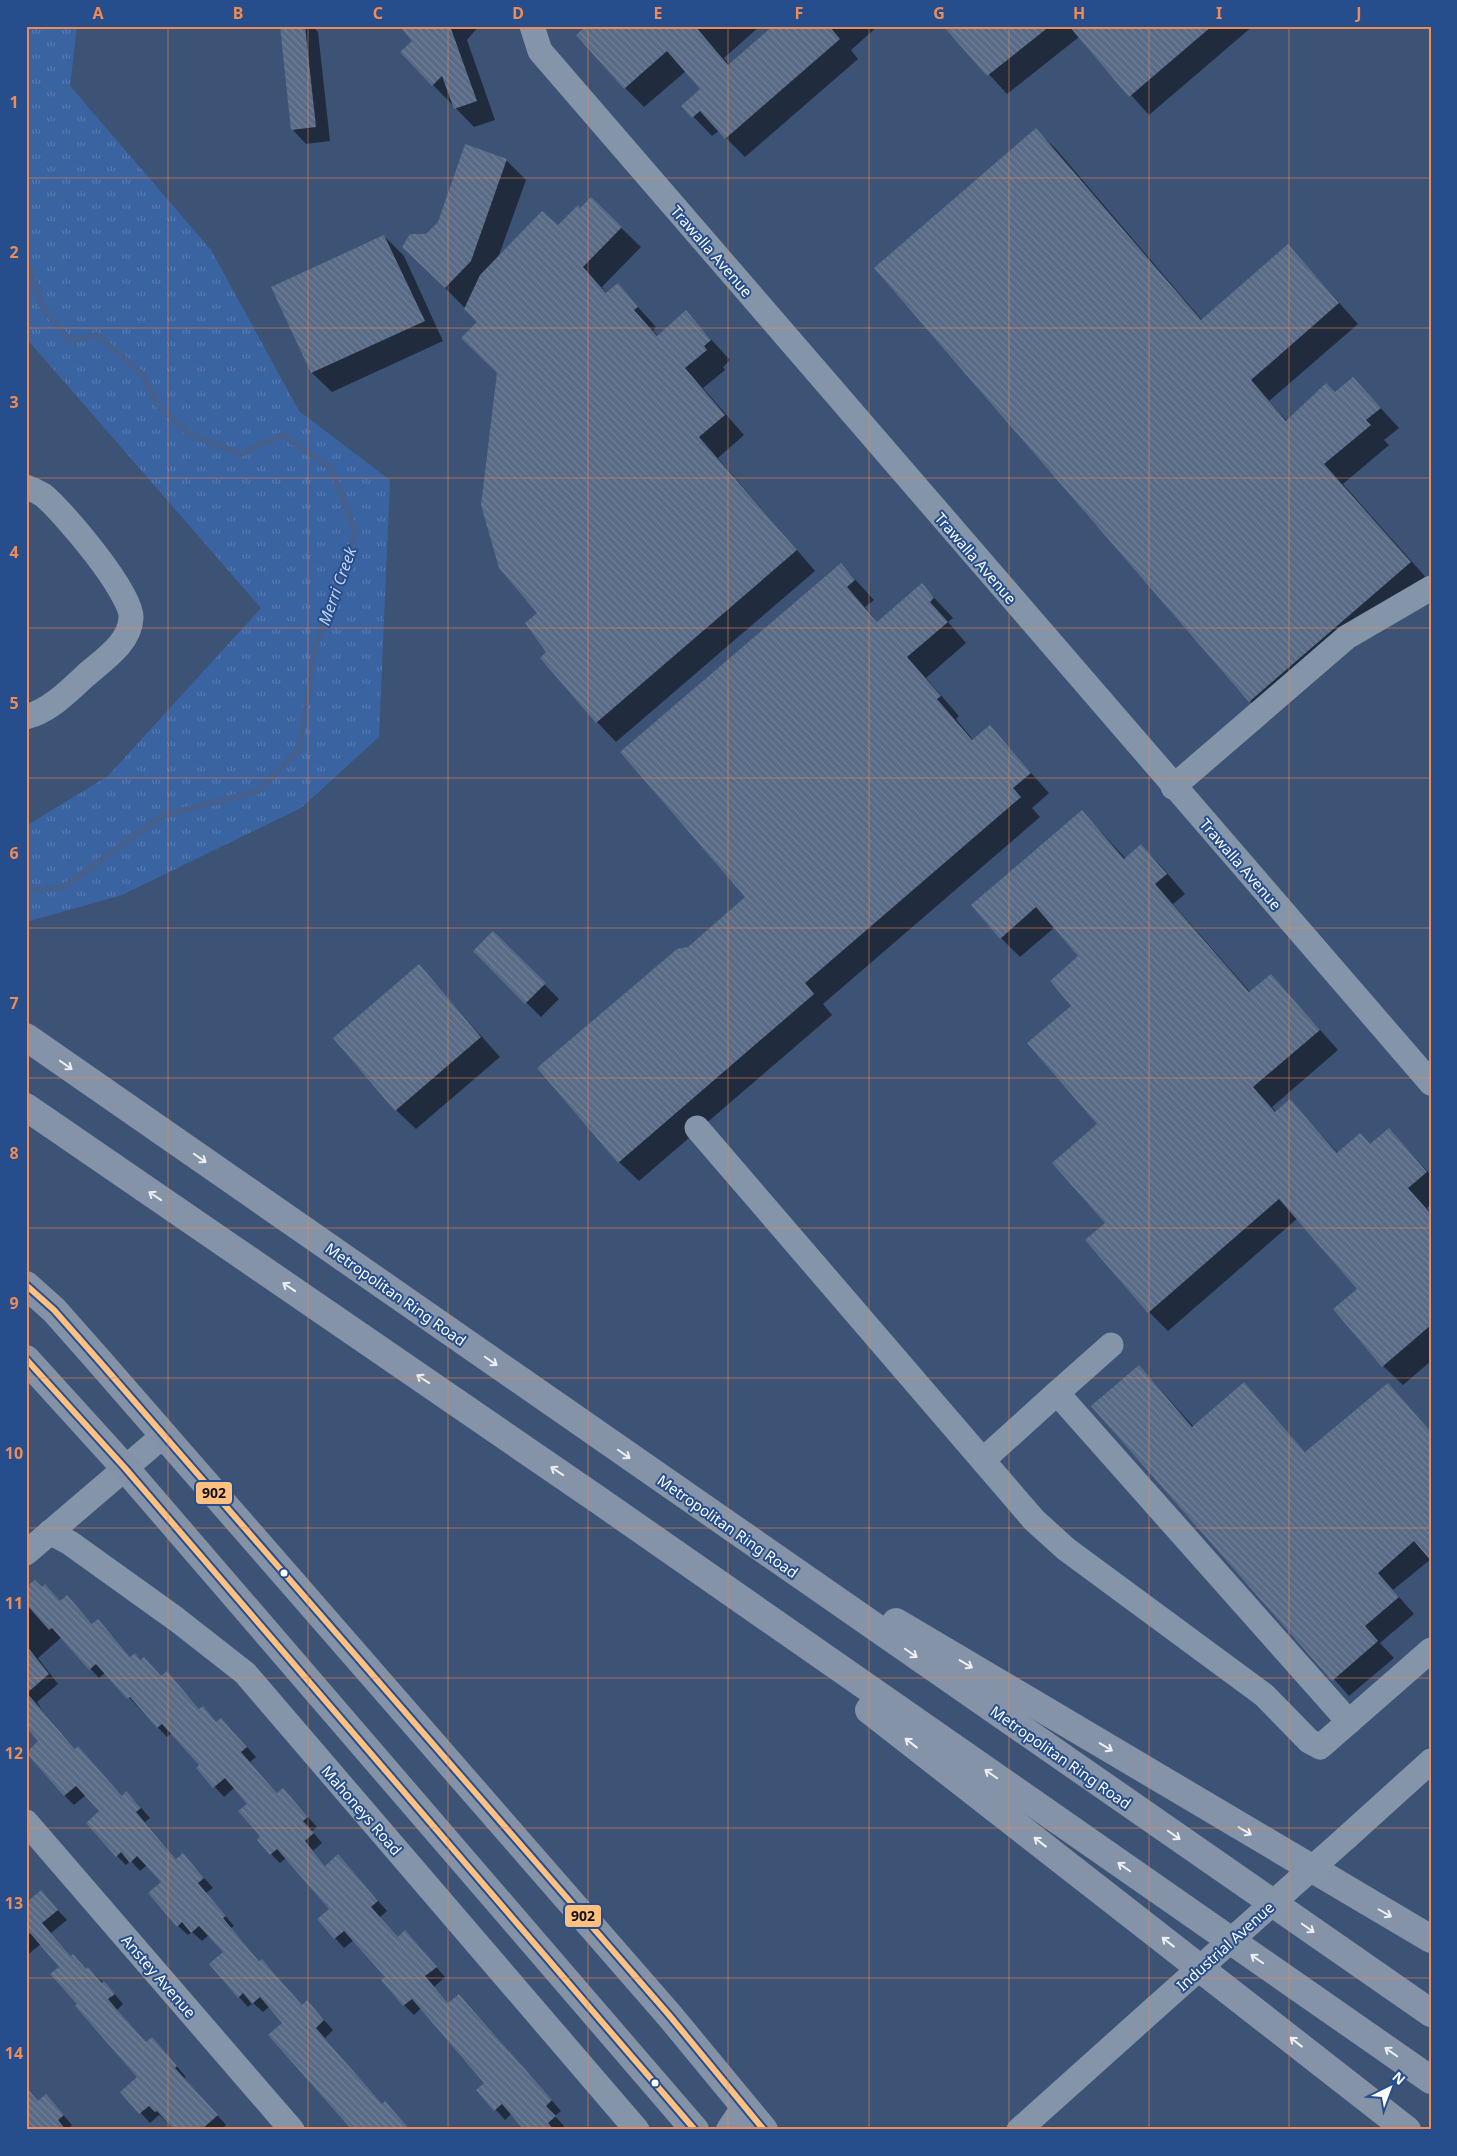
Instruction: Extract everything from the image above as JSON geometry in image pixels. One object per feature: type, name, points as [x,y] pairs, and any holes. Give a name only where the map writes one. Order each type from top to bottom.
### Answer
[{"type":"highway","name":"Metropolitan Ring Road","points":[[26,1037],[1431,2013]]},
{"type":"highway","points":[[26,1108],[597,1499],[1431,2080]]},
{"type":"highway","points":[[684,1495],[1431,1939]]},
{"type":"highway","points":[[597,1499],[1237,1995],[1407,2130]]},
{"type":"main road","points":[[26,1285],[54,1310],[670,2015],[738,2119],[764,2130]]},
{"type":"main road","points":[[26,1359],[125,1468],[695,2130]]},
{"type":"street","name":"Trawalla Avenue","points":[[532,26],[540,52],[1431,1083]]},
{"type":"street","points":[[26,487],[43,495],[77,530],[116,581],[129,605],[132,617],[128,635],[113,652],[60,698],[39,713],[26,716]]},
{"type":"street","points":[[1173,786],[1347,637],[1431,588]]},
{"type":"street","points":[[697,1128],[984,1459],[1034,1520],[1066,1549],[1264,1695],[1308,1741],[1320,1747],[1431,1650]]},
{"type":"street","points":[[984,1459],[1111,1345]]},
{"type":"street","points":[[1058,1392],[1349,1722]]},
{"type":"street","points":[[26,1552],[164,1435]]},
{"type":"street","name":"Mahoneys Road","points":[[50,1532],[70,1543],[176,1618],[245,1673],[637,2130]]},
{"type":"street","name":"Industrial Avenue","points":[[1019,2130],[1431,1761]]},
{"type":"street","name":"Anstey Avenue","points":[[28,1826],[292,2130]]},
{"type":"green space","points":[[26,26],[77,26],[70,86],[211,250],[299,411],[390,480],[379,737],[301,808],[122,895],[26,922],[26,826],[108,776],[261,608],[26,338]]},
{"type":"building","points":[[280,26],[305,26],[316,127],[291,130]]},
{"type":"building","points":[[399,26],[450,26],[477,101],[454,109],[442,76],[432,86],[400,52],[412,41]]},
{"type":"building","points":[[586,26],[695,26],[728,65],[773,26],[829,26],[840,39],[725,139],[700,111],[692,118],[681,106],[700,89],[667,51],[624,89],[576,35]]},
{"type":"building","points":[[943,26],[1050,26],[987,76]]},
{"type":"building","points":[[1069,26],[1212,26],[1129,97]]},
{"type":"building","points":[[1036,128],[1201,320],[1288,244],[1339,303],[1251,380],[1286,421],[1326,383],[1335,392],[1353,377],[1381,408],[1366,420],[1371,425],[1324,464],[1411,562],[1249,702],[874,268]]},
{"type":"building","points":[[465,144],[507,159],[471,261],[445,288],[402,247],[410,234],[426,234],[438,222]]},
{"type":"building","points":[[591,197],[622,227],[583,267],[606,293],[618,283],[638,307],[634,310],[657,336],[686,310],[711,340],[704,346],[707,350],[685,368],[725,415],[699,437],[797,550],[596,723],[540,658],[546,652],[525,623],[537,613],[499,568],[481,505],[497,373],[461,338],[477,322],[464,309],[480,275],[542,211],[558,225],[578,205],[580,208]]},
{"type":"building","points":[[384,235],[425,321],[311,373],[271,287]]},
{"type":"building","points":[[841,563],[855,580],[847,587],[877,622],[922,583],[934,598],[930,602],[948,622],[907,657],[941,696],[937,699],[972,740],[990,725],[1031,773],[1013,788],[1021,797],[805,983],[814,994],[618,1163],[537,1068],[677,949],[688,947],[745,897],[620,752]]},
{"type":"building","points":[[1082,810],[1124,859],[1141,844],[1167,874],[1155,884],[1249,992],[1271,974],[1320,1030],[1253,1087],[1275,1112],[1290,1099],[1337,1153],[1360,1133],[1370,1144],[1389,1128],[1427,1172],[1408,1188],[1431,1214],[1431,1325],[1382,1367],[1333,1309],[1357,1289],[1279,1199],[1148,1313],[1085,1240],[1105,1223],[1052,1163],[1097,1124],[1027,1043],[1071,1006],[1050,981],[1078,956],[1036,907],[1000,939],[971,905]]},
{"type":"building","points":[[493,931],[546,983],[525,1004],[473,951]]},
{"type":"building","points":[[419,964],[481,1037],[395,1111],[333,1038]]},
{"type":"building","points":[[1139,1365],[1192,1427],[1244,1382],[1305,1452],[1388,1383],[1431,1432],[1431,1561],[1414,1541],[1378,1573],[1399,1597],[1365,1626],[1378,1641],[1332,1681],[1091,1406]]},
{"type":"building","points":[[35,1580],[42,1587],[45,1584],[60,1601],[67,1595],[92,1624],[98,1619],[130,1657],[135,1653],[140,1660],[144,1657],[161,1676],[167,1671],[199,1709],[203,1706],[216,1722],[221,1718],[247,1747],[241,1752],[277,1793],[283,1788],[308,1817],[303,1821],[314,1833],[305,1841],[325,1866],[338,1854],[378,1901],[371,1907],[398,1937],[405,1930],[437,1967],[425,1976],[448,2003],[459,1994],[552,2100],[546,2106],[556,2116],[548,2123],[554,2130],[524,2130],[502,2104],[494,2111],[476,2090],[484,2083],[412,1999],[403,2006],[381,1980],[385,1977],[344,1931],[334,1939],[317,1919],[329,1909],[277,1849],[270,1855],[257,1840],[260,1836],[238,1811],[247,1804],[225,1778],[213,1788],[196,1768],[199,1765],[162,1724],[157,1728],[130,1697],[127,1699],[96,1664],[89,1670],[52,1628],[49,1630],[26,1604],[26,1587]]},
{"type":"building","points":[[26,1645],[49,1674],[27,1693],[75,1749],[78,1746],[122,1796],[126,1791],[141,1808],[136,1812],[176,1859],[183,1853],[204,1878],[198,1883],[226,1916],[223,1918],[259,1961],[262,1959],[302,2005],[307,2000],[324,2020],[316,2028],[382,2104],[385,2101],[410,2130],[352,2130],[268,2035],[282,2023],[260,1997],[252,2004],[243,1993],[238,1998],[209,1964],[223,1952],[199,1926],[191,1933],[182,1922],[177,1927],[148,1893],[161,1882],[137,1856],[130,1863],[121,1852],[116,1857],[86,1823],[99,1811],[76,1786],[64,1796],[26,1753],[38,1741],[26,1727]]},
{"type":"building","points":[[41,1890],[58,1910],[42,1923],[71,1956],[73,1954],[86,1969],[88,1967],[102,1983],[104,1981],[115,1994],[108,1999],[119,2012],[146,2042],[152,2037],[177,2066],[175,2068],[218,2115],[201,2130],[174,2130],[157,2111],[155,2112],[149,2106],[139,2114],[120,2092],[137,2077],[75,2006],[77,2004],[50,1974],[59,1967],[30,1933],[26,1937],[26,1903]]},
{"type":"building","points":[[26,2087],[38,2101],[46,2094],[64,2115],[58,2120],[66,2130],[26,2130]]},
{"type":"waterway","name":"Merri Creek","points":[[26,259],[43,308],[70,341],[97,335],[142,374],[159,406],[189,434],[240,454],[282,435],[331,468],[356,533],[316,644],[299,750],[258,791],[162,816],[62,888],[26,890]]},
{"type":"transit line","name":"902","points":[[26,1285],[54,1310],[100,1362],[669,2015],[764,2130]]},
{"type":"transit line","name":"902","points":[[26,1359],[125,1468],[695,2130]]}]
